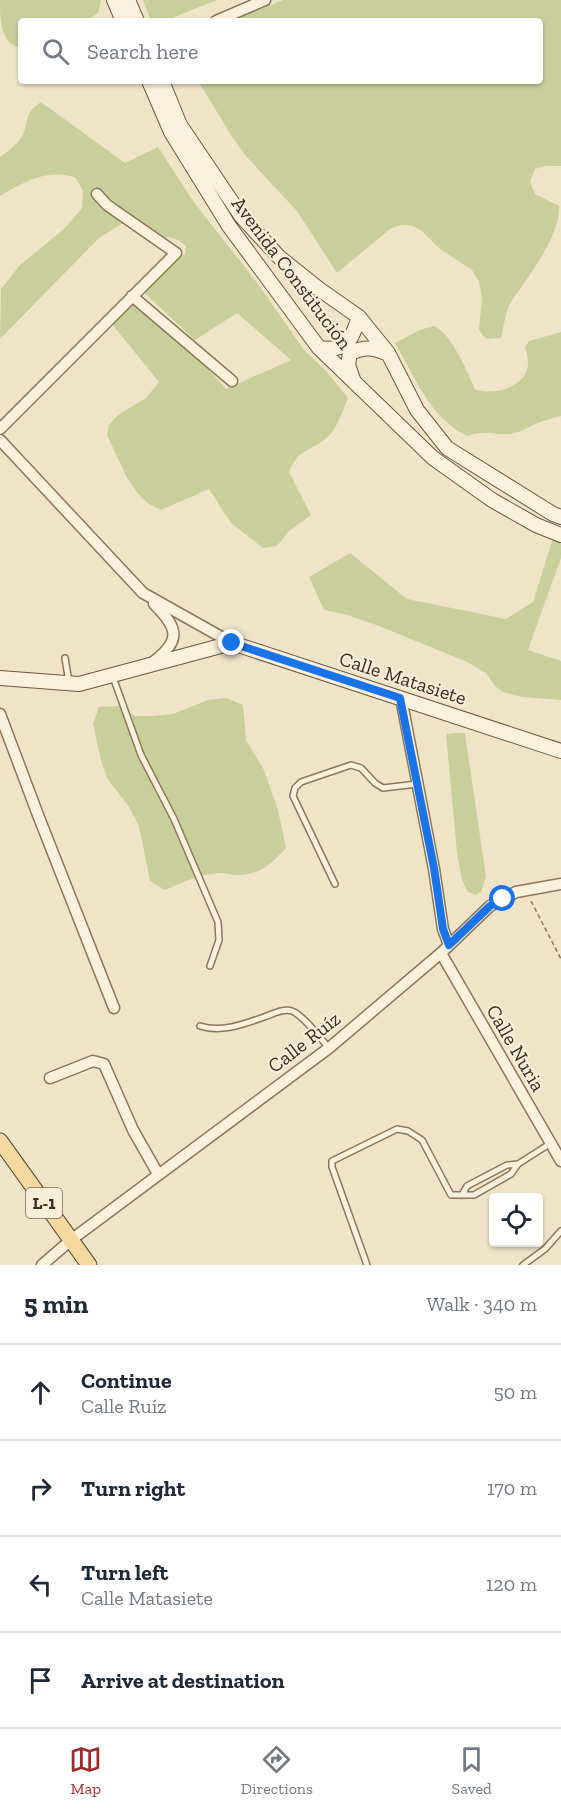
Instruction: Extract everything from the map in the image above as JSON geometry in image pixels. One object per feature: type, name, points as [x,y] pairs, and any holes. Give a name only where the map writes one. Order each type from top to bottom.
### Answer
[{"type":"main road","name":"L-1","points":[[0,1141],[90,1265]]},
{"type":"street","points":[[114,0],[122,18]]},
{"type":"street","points":[[128,0],[136,18]]},
{"type":"street","points":[[223,18],[266,0]]},
{"type":"street","name":"Avenida Constitución","points":[[150,84],[171,132],[229,226],[319,348],[433,458],[492,500],[536,525],[561,535]]},
{"type":"street","name":"Avenida Constitución","points":[[163,84],[180,125],[242,217],[279,257],[359,317],[388,353],[417,410],[447,448],[561,517]]},
{"type":"street","points":[[0,429],[176,253],[107,205],[97,194]]},
{"type":"street","points":[[132,296],[232,381]]},
{"type":"street","points":[[319,348],[333,350],[345,345],[352,339],[359,317]]},
{"type":"street","points":[[355,384],[348,365],[351,353],[361,348],[372,347],[388,353]]},
{"type":"street","points":[[0,440],[167,616],[173,626],[172,645],[149,665]]},
{"type":"street","points":[[143,593],[232,643]]},
{"type":"street","points":[[0,678],[79,684],[232,643]]},
{"type":"street","name":"Calle Matasiete","points":[[232,643],[561,751]]},
{"type":"street","name":"Calle Nuria","points":[[400,698],[434,868],[445,949],[561,1161]]},
{"type":"street","points":[[0,714],[114,1008]]},
{"type":"street","name":"Calle Ruíz","points":[[42,1265],[71,1240],[329,1047],[445,949],[490,906],[516,892],[561,885]]},
{"type":"street","points":[[50,1078],[93,1061],[104,1064],[133,1130],[158,1174]]},
{"type":"lane","points":[[65,658],[69,684]]},
{"type":"lane","points":[[112,675],[141,755],[174,819],[218,922],[219,940],[210,966]]},
{"type":"lane","points":[[335,884],[293,796],[295,788],[301,782],[351,765],[361,768],[383,788],[417,784]]},
{"type":"lane","points":[[200,1026],[214,1029],[225,1028],[290,1010],[298,1015],[329,1047]]},
{"type":"lane","points":[[367,1265],[332,1167],[332,1161],[397,1128],[408,1131],[422,1140],[451,1195],[474,1196],[512,1174],[518,1164],[551,1143]]},
{"type":"lane","points":[[462,1195],[467,1186],[507,1165],[518,1164]]},
{"type":"lane","points":[[523,1265],[545,1250],[561,1231]]},
{"type":"path","points":[[525,891],[561,959]]},
{"type":"green space","points":[[0,0],[101,1],[98,13],[90,18],[18,18],[18,47],[5,36],[1,22]]},
{"type":"green space","points":[[143,0],[217,0],[172,18],[150,18]]},
{"type":"green space","points":[[283,0],[561,0],[561,166],[535,169],[530,182],[535,194],[559,206],[558,218],[555,230],[542,256],[509,306],[501,338],[488,339],[479,329],[482,298],[479,282],[472,270],[440,249],[422,231],[413,226],[401,225],[390,229],[337,273],[297,211],[245,155],[200,84],[543,84],[543,18],[238,18]]},
{"type":"green space","points":[[41,102],[125,163],[158,147],[193,201],[258,284],[304,350],[325,370],[348,398],[339,421],[329,436],[300,455],[292,465],[289,472],[311,515],[289,531],[277,546],[263,548],[231,523],[209,489],[161,510],[149,504],[139,495],[127,478],[107,435],[109,425],[118,415],[146,398],[159,382],[111,323],[124,306],[136,304],[194,353],[226,389],[291,360],[237,313],[195,340],[143,292],[185,254],[186,246],[181,242],[168,237],[147,240],[123,223],[99,238],[0,339],[1,289],[20,265],[65,228],[82,208],[83,191],[76,178],[66,175],[36,178],[0,196],[0,157],[20,139],[29,114]]},
{"type":"green space","points":[[433,326],[440,329],[452,344],[475,389],[491,392],[509,388],[523,377],[528,362],[525,347],[529,341],[561,332],[561,416],[511,434],[480,433],[467,436],[454,428],[433,408],[395,343]]},
{"type":"green space","points":[[553,538],[561,541],[561,558],[528,650],[561,661],[561,700],[522,697],[503,692],[495,686],[486,673],[467,662],[379,626],[348,615],[324,610],[309,577],[350,553],[407,599],[506,619],[533,602]]},
{"type":"green space","points":[[226,698],[243,705],[246,740],[264,770],[278,810],[286,848],[270,863],[253,873],[205,875],[165,890],[150,881],[139,826],[129,807],[107,778],[93,724],[99,707],[119,706],[135,716],[153,716],[173,714],[208,700]]},
{"type":"green space","points":[[465,733],[486,877],[481,892],[476,895],[468,892],[462,880],[457,853],[446,734]]},
{"type":"route","points":[[232,643],[400,698],[434,868],[443,929],[449,945],[490,906],[503,899]]}]
